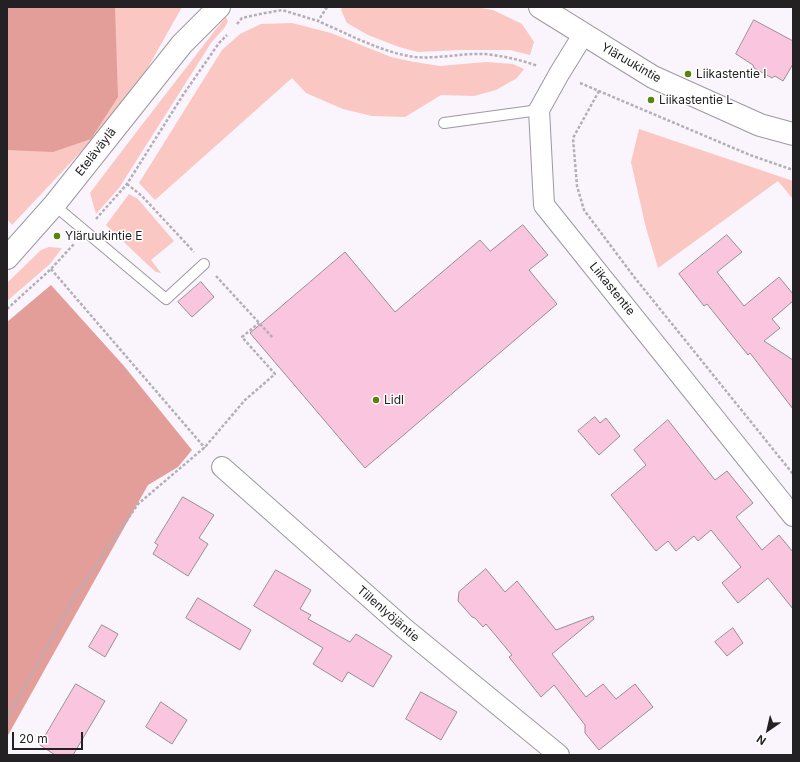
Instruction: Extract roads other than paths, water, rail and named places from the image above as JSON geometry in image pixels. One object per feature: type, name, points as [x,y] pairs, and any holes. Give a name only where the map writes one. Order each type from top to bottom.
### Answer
[{"type":"main road","name":"Eteläväylä","points":[[182,44],[194,7]]},
{"type":"main road","name":"Eteläväylä","points":[[7,258],[54,205],[182,44],[219,7]]},
{"type":"main road","name":"Yläruukintie","points":[[540,7],[653,77],[760,126],[793,134]]},
{"type":"street","points":[[539,110],[583,35]]},
{"type":"street","name":"Liikastentie","points":[[539,110],[544,205],[793,516]]},
{"type":"street","name":"Tiilenlyöjäntie","points":[[222,467],[404,628],[559,755]]},
{"type":"lane","points":[[444,123],[539,110]]},
{"type":"lane","points":[[54,205],[166,299],[204,264]]},
{"type":"place","name":"Liikastentie I","points":[[688,74]]},
{"type":"place","name":"Liikastentie L","points":[[651,100]]},
{"type":"place","name":"Yläruukintie E","points":[[57,236]]},
{"type":"place","name":"Lidl","points":[[376,400]]}]
